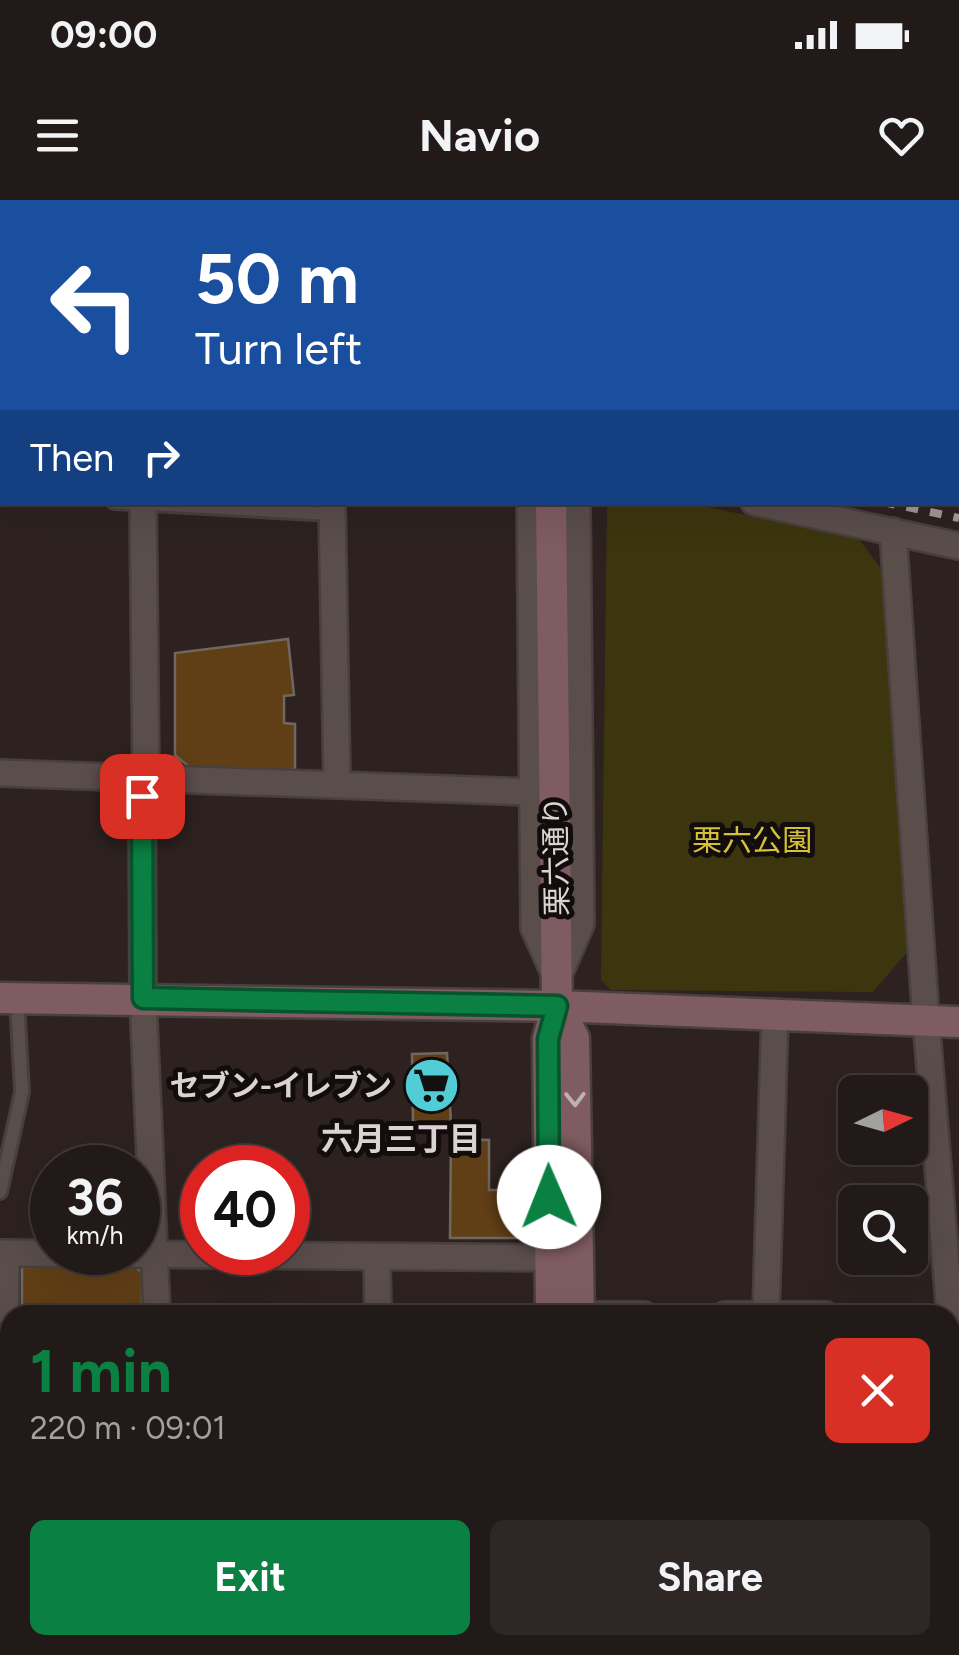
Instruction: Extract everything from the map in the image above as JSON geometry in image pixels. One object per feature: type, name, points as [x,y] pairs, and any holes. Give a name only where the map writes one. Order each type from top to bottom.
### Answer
[{"type":"street","points":[[143,505],[143,998],[149,1145]]},
{"type":"street","points":[[530,505],[534,928],[557,992]]},
{"type":"street","name":"栗六通り","points":[[551,505],[557,992],[548,1039],[564,1258],[576,1305]]},
{"type":"street","points":[[557,992],[581,924],[577,505]]},
{"type":"street","points":[[768,505],[959,546]]},
{"type":"street","points":[[332,508],[337,784]]},
{"type":"street","points":[[893,531],[949,1305]]},
{"type":"street","points":[[0,773],[530,792]]},
{"type":"street","points":[[8,998],[557,992],[775,1012],[959,1022]]},
{"type":"street","points":[[766,1305],[775,1012]]},
{"type":"street","points":[[3,1305],[3,1254],[30,1254]]},
{"type":"street","points":[[160,1254],[564,1258]]},
{"type":"street","points":[[377,1257],[378,1305]]},
{"type":"street","name":"栗六通り","points":[[553,1305],[564,1258]]},
{"type":"street","points":[[155,1275],[157,1305]]},
{"type":"lane","points":[[190,505],[332,508]]},
{"type":"lane","points":[[0,1192],[4,1151],[22,1092],[8,998]]},
{"type":"green space","name":"栗六公園","points":[[607,505],[698,505],[858,538],[884,573],[908,951],[873,992],[611,990],[601,980]]},
{"type":"building","points":[[288,639],[294,695],[284,696],[284,723],[295,724],[295,770],[193,770],[175,755],[175,653]]},
{"type":"building","points":[[447,1053],[451,1123],[413,1123],[412,1054]]},
{"type":"building","points":[[451,1139],[489,1140],[489,1190],[502,1190],[501,1179],[517,1179],[517,1238],[450,1238]]},
{"type":"building","points":[[22,1267],[30,1267],[30,1275],[142,1275],[142,1305],[22,1305]]},
{"type":"railway","points":[[897,505],[959,518]]},
{"type":"place","name":"セブン-イレブン","points":[[431,1085]]},
{"type":"district","name":"六月三丁目","points":[[401,1139]]},
{"type":"route","points":[[142,796],[143,998],[557,1006],[548,1039],[549,1197]]}]
